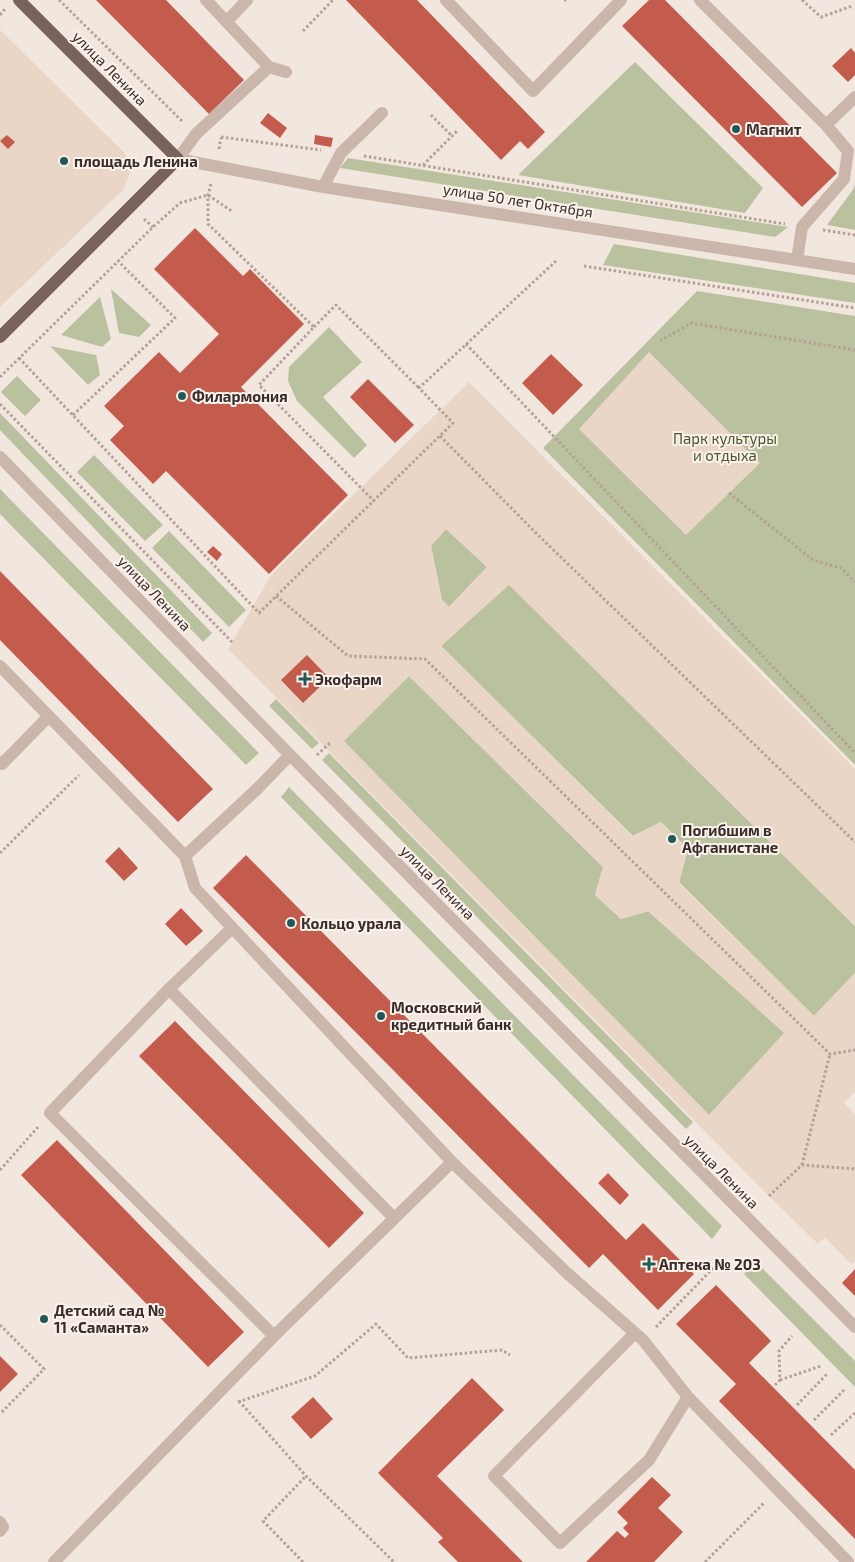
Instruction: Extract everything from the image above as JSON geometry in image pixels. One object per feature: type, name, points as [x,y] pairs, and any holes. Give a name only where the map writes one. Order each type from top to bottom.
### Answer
[{"type":"main road","name":"улица Ленина","points":[[19,0],[178,159]]},
{"type":"main road","points":[[0,337],[178,159]]},
{"type":"street","points":[[206,0],[268,68],[286,72]]},
{"type":"street","points":[[227,22],[247,0]]},
{"type":"street","points":[[446,0],[533,91],[621,0]]},
{"type":"street","points":[[700,0],[826,125],[848,151],[844,179],[802,227],[796,260]]},
{"type":"street","points":[[178,159],[196,134],[268,68]]},
{"type":"street","points":[[826,125],[855,97]]},
{"type":"street","points":[[323,186],[341,153],[382,113]]},
{"type":"street","name":"улица 50 лет Октября","points":[[178,159],[323,186],[855,269]]},
{"type":"street","name":"улица Ленина","points":[[0,457],[290,755],[855,1328]]},
{"type":"street","points":[[0,666],[185,856],[194,888],[452,1162],[567,1273],[639,1336],[688,1397],[848,1562]]},
{"type":"street","points":[[0,762],[2,764],[49,716]]},
{"type":"street","points":[[185,856],[256,790],[290,755]]},
{"type":"street","points":[[232,928],[169,988],[50,1113],[274,1336]]},
{"type":"street","points":[[169,988],[394,1218]]},
{"type":"street","points":[[54,1562],[274,1336],[452,1162]]},
{"type":"street","points":[[639,1336],[494,1476],[560,1542],[649,1460],[688,1397]]},
{"type":"street","points":[[0,1522],[3,1527],[0,1531]]},
{"type":"path","points":[[59,0],[196,134],[341,153],[855,235]]},
{"type":"path","points":[[303,32],[333,0]]},
{"type":"path","points":[[802,0],[821,17],[852,6]]},
{"type":"path","points":[[431,115],[452,136]]},
{"type":"path","points":[[423,166],[458,130]]},
{"type":"path","points":[[0,377],[118,260],[180,203],[208,195],[234,212]]},
{"type":"path","points":[[208,195],[208,224],[314,327]]},
{"type":"path","points":[[73,415],[175,318],[118,260]]},
{"type":"path","points":[[419,388],[556,261]]},
{"type":"path","points":[[584,266],[855,308]]},
{"type":"path","points":[[19,358],[259,613],[374,501],[453,423],[336,305],[259,384],[374,501]]},
{"type":"path","points":[[660,341],[691,323],[855,350]]},
{"type":"path","points":[[466,344],[855,753]]},
{"type":"path","points":[[0,404],[232,642]]},
{"type":"path","points":[[440,436],[547,544],[855,842]]},
{"type":"path","points":[[729,493],[813,560],[842,568],[855,582]]},
{"type":"path","points":[[276,596],[348,656],[425,659],[830,1054]]},
{"type":"path","points":[[317,755],[331,742]]},
{"type":"path","points":[[0,853],[92,762]]},
{"type":"path","points":[[830,1054],[855,1050]]},
{"type":"path","points":[[769,1196],[802,1165],[830,1054]]},
{"type":"path","points":[[0,1170],[50,1113]]},
{"type":"path","points":[[802,1165],[855,1168]]},
{"type":"path","points":[[639,1336],[720,1262]]},
{"type":"path","points":[[394,1562],[306,1476],[239,1401],[315,1376],[376,1324],[408,1358],[502,1350],[510,1356]]},
{"type":"path","points":[[0,1325],[44,1369],[0,1414]]},
{"type":"path","points":[[780,1380],[779,1351],[792,1336]]},
{"type":"path","points":[[775,1385],[780,1380],[821,1366]]},
{"type":"path","points":[[797,1404],[828,1373]]},
{"type":"path","points":[[814,1420],[844,1390]]},
{"type":"path","points":[[831,1435],[855,1413]]},
{"type":"path","points":[[303,1562],[263,1521],[306,1476]]},
{"type":"path","points":[[705,1562],[778,1489]]},
{"type":"green space","points":[[635,62],[763,188],[745,213],[518,175]]},
{"type":"green space","points":[[348,158],[788,227],[775,237],[340,168]]},
{"type":"green space","points":[[855,185],[855,230],[827,225],[852,191]]},
{"type":"green space","points":[[614,244],[855,283],[855,303],[603,265]]},
{"type":"green space","points":[[111,289],[151,325],[139,337],[119,333]]},
{"type":"green space","name":"Парк культуры и отдыха","points":[[697,291],[855,316],[855,765],[543,448]]},
{"type":"green space","points":[[100,297],[111,339],[102,347],[61,335]]},
{"type":"green space","points":[[329,327],[362,362],[323,397],[367,445],[354,458],[297,401],[288,381],[289,367]]},
{"type":"green space","points":[[50,346],[96,355],[100,375],[88,385]]},
{"type":"green space","points":[[17,376],[41,400],[25,416],[1,392]]},
{"type":"green space","points":[[0,413],[212,633],[203,642],[0,430]]},
{"type":"green space","points":[[94,455],[163,525],[145,541],[77,472]]},
{"type":"green space","points":[[0,489],[259,753],[246,765],[0,514]]},
{"type":"green space","points":[[446,529],[487,567],[449,607],[442,600],[431,546]]},
{"type":"green space","points":[[169,531],[246,610],[229,627],[152,548]]},
{"type":"green space","points":[[509,584],[855,926],[855,973],[814,1016],[679,882],[688,849],[661,822],[633,836],[441,646]]},
{"type":"green space","points":[[409,676],[603,867],[595,895],[621,919],[648,911],[785,1033],[709,1115],[343,741]]},
{"type":"green space","points":[[276,699],[319,743],[312,749],[269,706]]},
{"type":"green space","points":[[329,753],[693,1122],[686,1129],[322,760]]},
{"type":"green space","points":[[289,787],[722,1226],[712,1239],[281,797]]},
{"type":"green space","points":[[755,1261],[855,1361],[855,1387],[744,1274]]},
{"type":"shaded area","name":"площадь Ленина","points":[[0,30],[125,153],[131,169],[124,189],[0,307]]},
{"type":"shaded area","points":[[649,352],[760,463],[686,535],[579,429]]},
{"type":"shaded area","points":[[469,382],[855,769],[855,926],[509,585],[441,646],[632,836],[661,822],[688,849],[679,883],[814,1016],[855,973],[855,1092],[844,1103],[855,1114],[855,1261],[851,1264],[825,1237],[818,1244],[228,649],[271,575]],"holes":[[[446,529],[487,567],[449,607],[442,600],[431,546]],[[409,676],[603,867],[595,895],[621,919],[649,911],[784,1033],[709,1115],[344,741]]]},
{"type":"building","points":[[96,0],[166,0],[244,80],[209,114]]},
{"type":"building","points":[[346,0],[417,0],[545,132],[528,149],[520,141],[501,160]]},
{"type":"building","points":[[649,0],[665,0],[837,173],[802,207],[622,26]]},
{"type":"building","points":[[851,48],[855,53],[855,75],[848,82],[832,66]]},
{"type":"building","points":[[268,113],[287,128],[280,138],[260,123]]},
{"type":"building","points":[[7,135],[15,142],[8,149],[0,141]]},
{"type":"building","points":[[315,135],[333,138],[331,147],[314,144]]},
{"type":"building","name":"Филармония","points":[[195,228],[243,276],[250,269],[304,324],[241,387],[348,495],[269,574],[166,471],[153,484],[110,440],[124,426],[104,406],[159,352],[180,373],[219,334],[154,269]]},
{"type":"building","points":[[551,354],[583,385],[553,415],[522,383]]},
{"type":"building","points":[[368,379],[414,425],[395,443],[350,397]]},
{"type":"building","points":[[213,546],[222,554],[217,561],[207,552]]},
{"type":"building","points":[[0,571],[213,789],[178,822],[0,640]]},
{"type":"building","name":"Экофарм","points":[[307,655],[329,678],[303,703],[281,680]]},
{"type":"building","points":[[119,847],[138,868],[124,881],[105,861]]},
{"type":"building","points":[[246,855],[626,1240],[643,1223],[694,1274],[658,1310],[603,1254],[589,1268],[213,888]]},
{"type":"building","points":[[181,908],[203,931],[186,946],[165,924]]},
{"type":"building","points":[[175,1021],[364,1213],[329,1248],[139,1056]]},
{"type":"building","points":[[57,1140],[244,1332],[208,1367],[21,1175]]},
{"type":"building","points":[[608,1173],[629,1195],[620,1205],[598,1183]]},
{"type":"building","points":[[855,1269],[855,1296],[842,1283]]},
{"type":"building","points":[[716,1285],[771,1341],[749,1363],[855,1470],[855,1539],[719,1401],[736,1384],[676,1324]]},
{"type":"building","points":[[0,1356],[18,1374],[0,1392]]},
{"type":"building","points":[[472,1378],[504,1410],[437,1476],[523,1562],[458,1562],[438,1542],[443,1538],[378,1473]]},
{"type":"building","points":[[313,1397],[333,1419],[311,1439],[291,1417]]},
{"type":"building","points":[[652,1477],[671,1495],[658,1508],[683,1532],[654,1562],[586,1562],[617,1531],[625,1538],[629,1534],[623,1528],[628,1523],[617,1512]]},
{"type":"place","name":"Магнит","points":[[736,129]]},
{"type":"place","name":"площадь Ленина","points":[[64,161]]},
{"type":"place","name":"Филармония","points":[[182,396]]},
{"type":"place","name":"Экофарм","points":[[305,679]]},
{"type":"place","name":"Погибшим в Афганистане","points":[[672,839]]},
{"type":"place","name":"Кольцо урала","points":[[291,923]]},
{"type":"place","name":"Московский кредитный банк","points":[[381,1016]]},
{"type":"place","name":"Аптека № 203","points":[[649,1264]]},
{"type":"place","name":"Детский сад № 11 «Саманта»","points":[[44,1319]]}]
